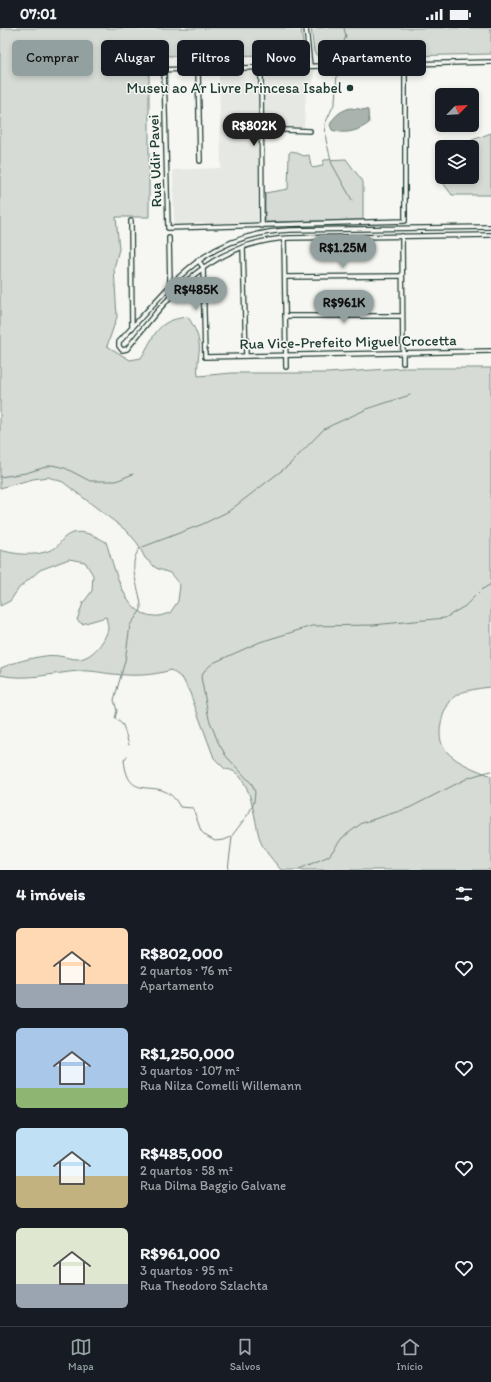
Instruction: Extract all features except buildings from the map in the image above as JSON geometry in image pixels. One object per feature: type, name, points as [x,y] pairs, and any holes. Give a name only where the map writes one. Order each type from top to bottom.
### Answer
[{"type":"street","points":[[306,28],[307,40]]},
{"type":"street","points":[[426,64],[491,62]]},
{"type":"street","points":[[310,66],[318,66]]},
{"type":"street","name":"Rua Udir Pavei","points":[[164,76],[168,228],[262,226]]},
{"type":"street","points":[[198,76],[200,161]]},
{"type":"street","points":[[261,76],[262,226],[405,221],[405,76]]},
{"type":"street","points":[[261,129],[310,131]]},
{"type":"street","points":[[131,221],[132,328]]},
{"type":"street","points":[[491,227],[272,231],[235,241],[198,260],[170,284],[118,345],[121,349],[127,349],[172,294],[203,267],[221,256],[243,247],[264,241],[284,238],[491,235]]},
{"type":"street","points":[[402,236],[403,363]]},
{"type":"street","points":[[169,238],[170,284]]},
{"type":"street","points":[[284,238],[286,368]]},
{"type":"street","points":[[243,247],[246,356]]},
{"type":"street","points":[[198,260],[203,267]]},
{"type":"street","name":"Rua Vice-Prefeito Miguel Crocetta","points":[[203,267],[205,357],[491,351]]},
{"type":"street","points":[[285,277],[402,276]]},
{"type":"street","points":[[285,316],[402,316]]},
{"type":"shaded area","points":[[0,28],[301,28],[303,40],[252,40],[252,55],[244,55],[244,40],[177,40],[177,56],[169,56],[169,40],[101,40],[101,76],[149,76],[149,217],[116,217],[119,249],[114,268],[117,317],[107,346],[130,360],[141,358],[154,335],[163,325],[169,321],[188,317],[195,330],[199,343],[198,376],[232,373],[328,373],[403,368],[491,368],[491,687],[474,689],[458,694],[453,698],[444,712],[440,729],[440,737],[442,745],[451,756],[467,766],[491,776],[491,870],[281,870],[260,840],[246,787],[241,778],[234,772],[225,769],[214,758],[190,693],[183,679],[171,670],[142,675],[120,675],[83,671],[30,677],[10,677],[0,675],[1,668],[34,658],[53,655],[76,659],[87,657],[101,644],[108,629],[106,617],[82,624],[77,620],[83,603],[92,591],[93,575],[85,562],[69,559],[40,570],[19,588],[10,601],[0,606],[0,550],[21,554],[35,554],[55,548],[65,537],[70,534],[81,532],[96,537],[106,542],[121,587],[127,598],[143,613],[154,616],[170,613],[178,601],[180,585],[170,573],[156,568],[145,558],[138,544],[128,532],[63,482],[48,477],[33,479],[0,488]]},
{"type":"shaded area","points":[[311,28],[491,28],[491,54],[426,56],[426,40],[318,40],[318,57],[314,52]]},
{"type":"shaded area","points":[[310,68],[315,70],[312,87],[306,89],[304,128],[265,126],[265,76],[310,76]]},
{"type":"shaded area","points":[[244,70],[252,70],[252,76],[258,76],[258,222],[174,224],[173,170],[221,168],[219,76],[244,76]]},
{"type":"shaded area","points":[[350,108],[368,110],[369,123],[361,128],[347,132],[332,130],[330,125],[335,116]]},
{"type":"shaded area","points":[[491,133],[491,195],[452,195],[444,184],[479,184],[479,140],[472,140]]},
{"type":"shaded area","points":[[292,151],[304,156],[309,155],[311,166],[313,168],[322,166],[324,160],[346,159],[363,182],[362,220],[267,222],[265,220],[265,193],[288,189],[289,153]]},
{"type":"waterway","points":[[344,28],[346,36],[344,40]]},
{"type":"waterway","points":[[337,76],[335,102],[325,124],[326,140],[332,164],[352,200]]},
{"type":"waterway","points":[[129,745],[123,725],[115,718],[117,711],[114,700],[125,661],[130,625],[141,610],[141,602],[134,571],[136,555],[140,548],[203,524],[229,511],[289,465],[324,429],[367,409],[410,395]]},
{"type":"waterway","points":[[0,477],[26,473],[52,465],[65,468],[90,481],[116,481],[133,474]]},
{"type":"waterway","points":[[127,756],[124,760],[127,775],[132,783],[139,787],[164,791],[172,796],[180,807],[193,808],[201,831],[215,841],[224,840],[231,837],[249,813],[254,802],[255,792],[252,784],[226,756],[218,742],[209,719],[201,677],[204,671],[213,663],[260,642],[312,626],[373,625],[445,618],[465,606],[481,590],[491,584]]},
{"type":"waterway","points":[[297,870],[329,856],[342,838],[362,823],[409,808],[470,777],[491,771]]},
{"type":"waterway","points":[[228,870],[232,837]]},
{"type":"place","name":"Museu ao Ar Livre Princesa Isabel","points":[[350,88]]}]
